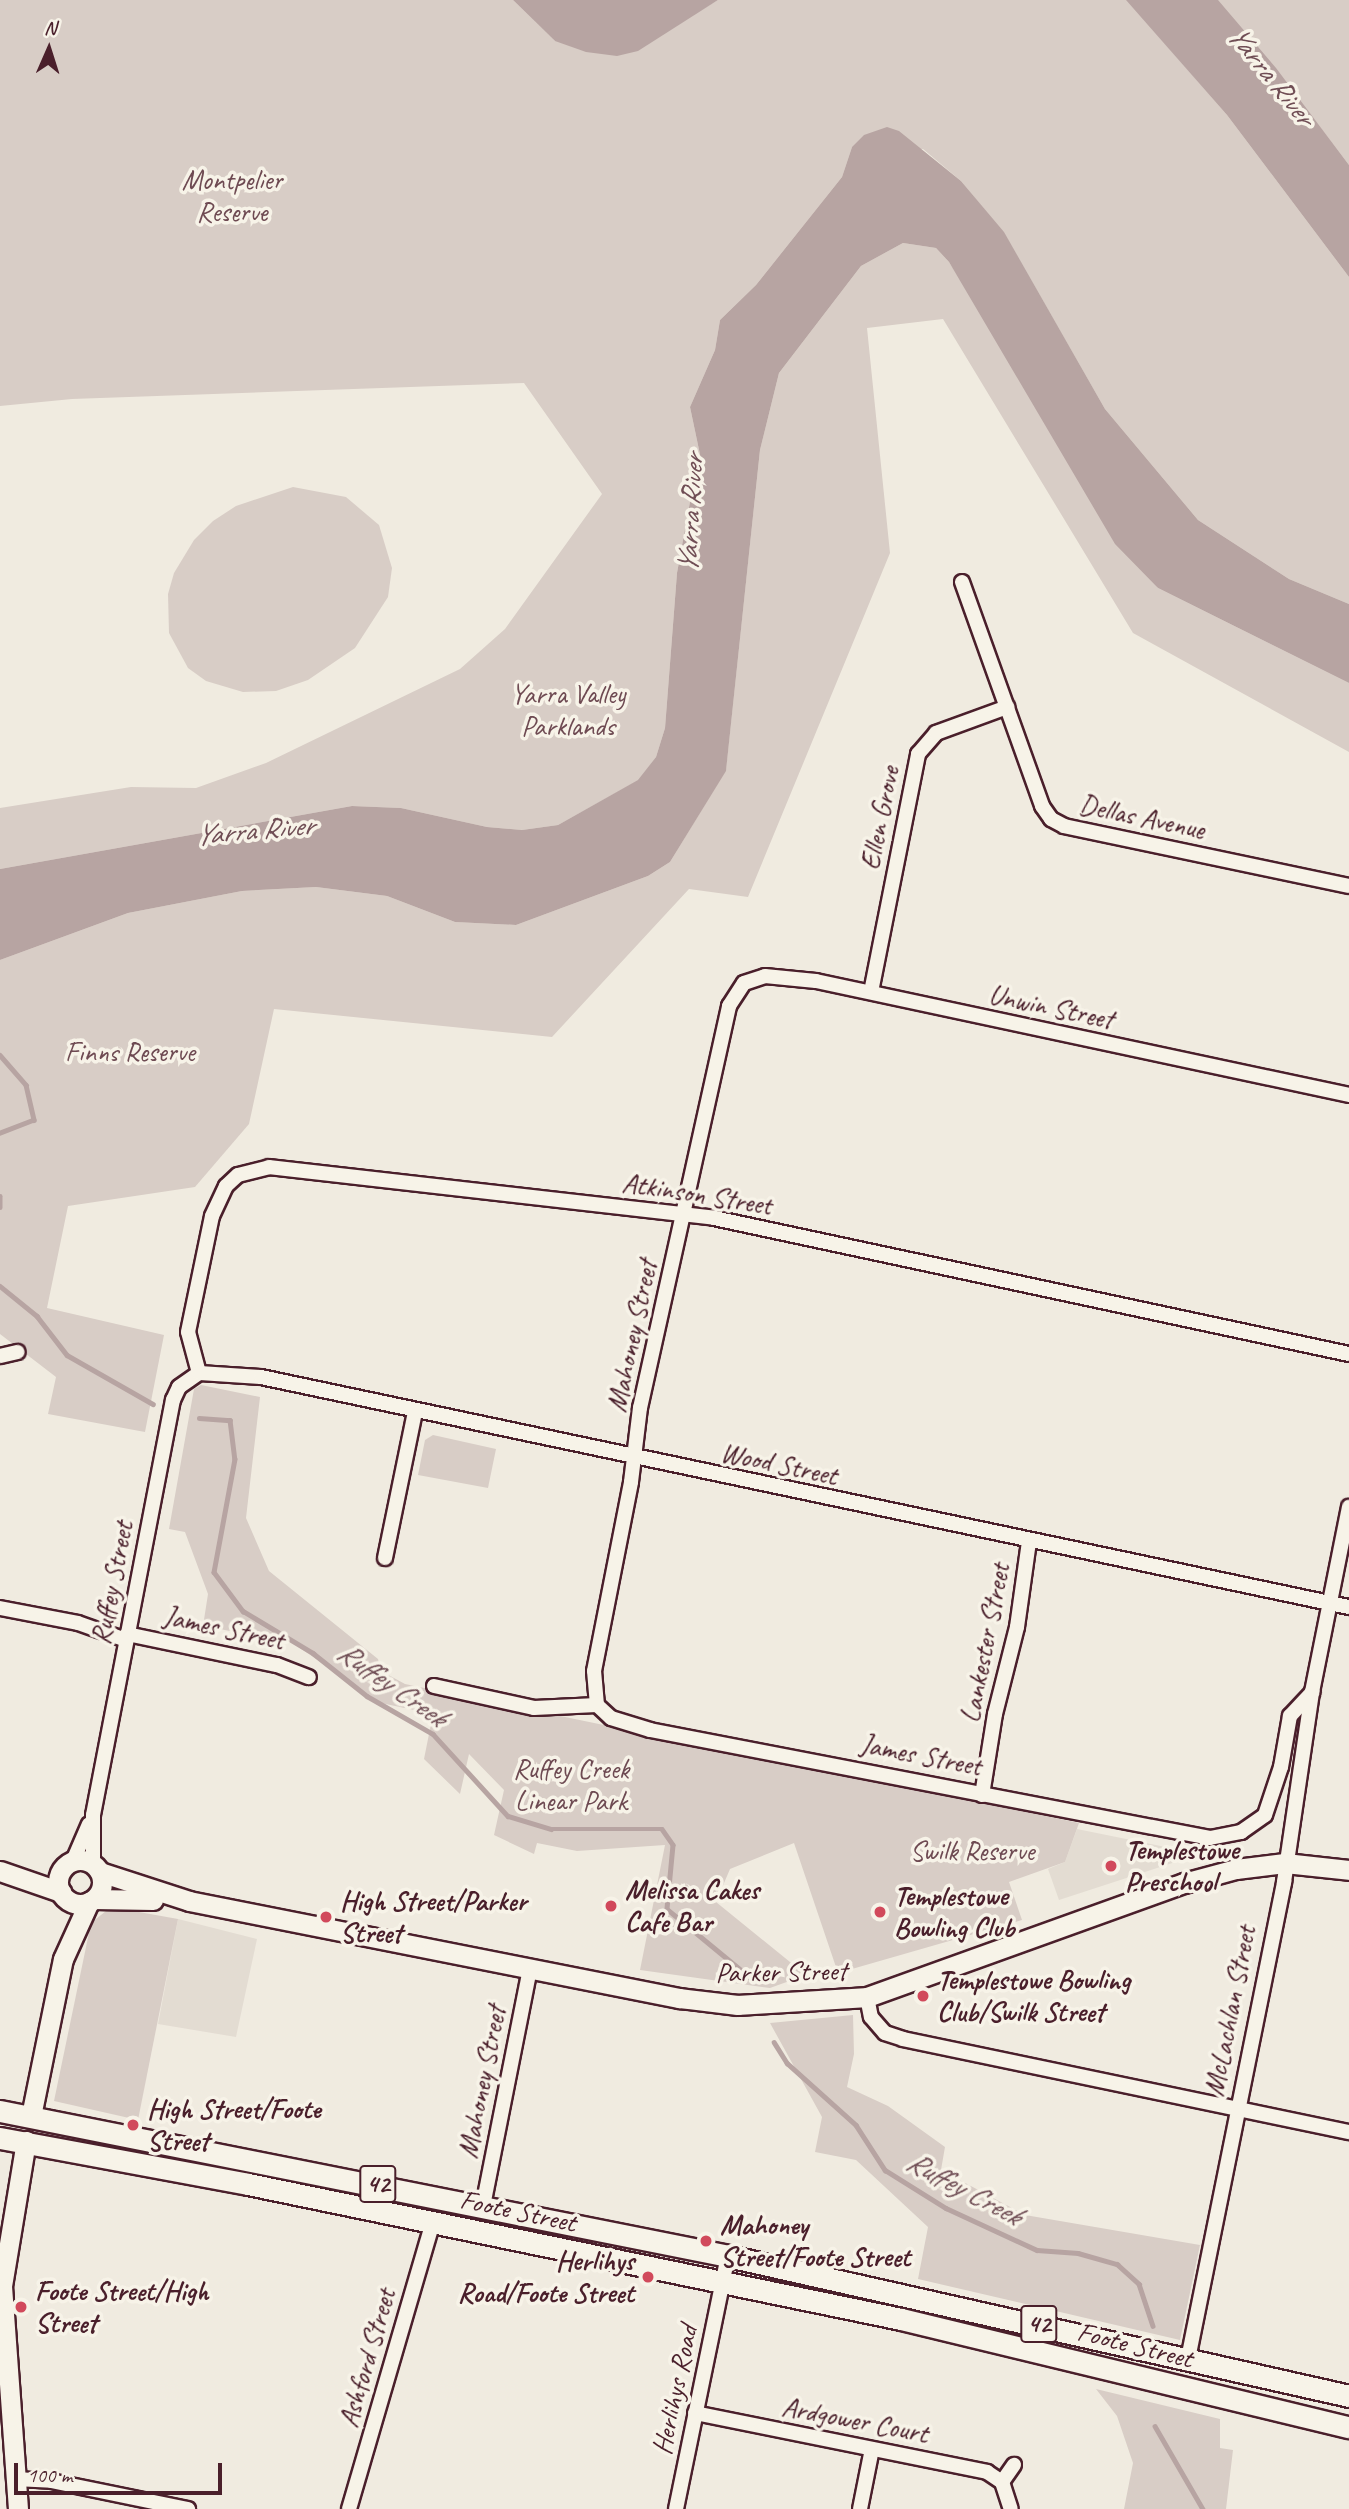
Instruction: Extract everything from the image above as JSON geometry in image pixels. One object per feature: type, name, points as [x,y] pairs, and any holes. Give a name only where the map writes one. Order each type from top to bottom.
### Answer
[{"type":"main road","points":[[0,1858],[96,1868],[102,1887],[92,1900],[63,1959]]},
{"type":"main road","points":[[867,1997],[1184,1883],[1236,1868],[1285,1863],[1349,1870]]},
{"type":"main road","points":[[18,2509],[2,2286],[9,2221],[63,1959],[62,1894],[67,1865]]},
{"type":"main road","name":"Parker Street","points":[[96,1868],[189,1901],[679,1998],[738,2005],[867,1997]]},
{"type":"main road","points":[[0,1871],[62,1894],[72,1903],[92,1900]]},
{"type":"main road","name":"Parker Street","points":[[92,1900],[189,1901]]},
{"type":"main road","name":"Foote Street","points":[[0,2111],[728,2256],[1349,2396]]},
{"type":"main road","name":"Foote Street","points":[[0,2137],[433,2221],[723,2282],[1182,2386],[1349,2427]]},
{"type":"main road","points":[[1182,2386],[1188,2359]]},
{"type":"street","name":"Dellas Avenue","points":[[962,582],[1042,806],[1051,819],[1064,825],[1349,886]]},
{"type":"street","name":"Ellen Grove","points":[[871,992],[918,754],[936,733],[1007,707]]},
{"type":"street","name":"Unwin Street","points":[[744,984],[755,977],[779,976],[871,992],[1349,1095]]},
{"type":"street","name":"Mahoney Street","points":[[597,1704],[594,1671],[632,1457],[729,1006],[744,984]]},
{"type":"street","name":"Atkinson Street","points":[[199,1373],[187,1332],[212,1216],[226,1186],[253,1170],[289,1167],[684,1215],[1349,1354]]},
{"type":"street","points":[[0,1356],[18,1352]]},
{"type":"street","name":"Wood Street","points":[[199,1373],[261,1377],[1029,1542],[1349,1607]]},
{"type":"street","name":"Ruffey Street","points":[[96,1868],[93,1815],[173,1400],[179,1387],[199,1373]]},
{"type":"street","points":[[385,1558],[415,1412]]},
{"type":"street","name":"McLachlan Street","points":[[1188,2359],[1285,1863],[1312,1692],[1349,1507]]},
{"type":"street","name":"Lankester Street","points":[[982,1795],[995,1714],[1017,1627],[1029,1542]]},
{"type":"street","name":"James Street","points":[[0,1608],[277,1665],[309,1677]]},
{"type":"street","points":[[434,1686],[534,1708],[597,1704]]},
{"type":"street","name":"James Street","points":[[597,1704],[603,1713],[625,1724],[1191,1837],[1234,1835],[1265,1815],[1281,1766],[1290,1716],[1312,1692]]},
{"type":"street","name":"Ruffey Street","points":[[67,1865],[93,1815]]},
{"type":"street","name":"Mahoney Street","points":[[483,2206],[530,1969]]},
{"type":"street","name":"Parker Street","points":[[867,1997],[871,2017],[885,2033],[903,2039],[1349,2132]]},
{"type":"street","name":"Ashford Street","points":[[349,2509],[433,2221]]},
{"type":"street","name":"Herlihys Road","points":[[676,2509],[728,2256]]},
{"type":"street","name":"Ardgower Court","points":[[695,2413],[987,2472],[1002,2482]]},
{"type":"street","points":[[860,2509],[872,2449]]},
{"type":"street","points":[[1011,2509],[1002,2482],[1014,2465]]},
{"type":"street","points":[[15,2479],[51,2481],[188,2509]]},
{"type":"shaded area","name":"Templestowe Preschool","points":[[1077,1829],[1200,1854],[1059,1900],[1048,1869],[1065,1862]]},
{"type":"shaded area","points":[[178,1919],[257,1939],[236,2037],[158,2024]]},
{"type":"green space","name":"Montpelier Reserve","points":[[0,0],[513,0],[555,41],[696,13],[718,0],[1127,0],[1227,115],[1349,277],[1349,604],[1289,579],[1198,520],[1105,409],[1004,233],[961,181],[923,149],[852,147],[842,177],[756,285],[720,320],[715,350],[690,407],[702,464],[694,480],[677,573],[665,728],[656,757],[639,780],[558,825],[522,830],[487,827],[401,808],[352,806],[0,869],[0,808],[131,787],[196,788],[266,763],[460,669],[505,629],[602,494],[524,383],[72,399],[0,406]]},
{"type":"green space","points":[[1215,0],[1349,0],[1349,165],[1317,123]]},
{"type":"green space","name":"Finns Reserve","points":[[903,243],[936,248],[949,262],[1158,588],[1349,683],[1349,752],[1133,633],[943,319],[867,328],[890,553],[748,897],[689,889],[552,1037],[274,1009],[249,1124],[195,1187],[68,1206],[47,1308],[164,1335],[145,1432],[48,1414],[56,1377],[0,1334],[0,960],[128,913],[242,891],[316,887],[387,896],[455,922],[516,925],[648,876],[670,862],[726,770],[760,450],[779,373],[861,266]]},
{"type":"green space","points":[[293,487],[346,497],[379,525],[392,568],[388,597],[355,648],[308,680],[276,691],[243,692],[206,681],[188,668],[169,633],[168,594],[174,573],[194,540],[213,521],[236,506]]},
{"type":"green space","name":"Ruffey Creek Linear Park","points":[[201,1385],[260,1397],[246,1518],[269,1571],[378,1659],[381,1671],[405,1684],[1079,1823],[1065,1862],[1009,1882],[1022,1920],[838,1973],[794,1843],[730,1869],[716,1902],[806,1975],[770,1988],[640,1970],[665,1845],[577,1851],[537,1843],[534,1854],[494,1835],[504,1790],[469,1754],[460,1794],[424,1759],[433,1714],[381,1703],[291,1642],[203,1626],[208,1594],[185,1532],[169,1529],[194,1389]]},
{"type":"green space","points":[[433,1435],[496,1449],[488,1488],[418,1475],[425,1440]]},
{"type":"green space","points":[[111,1907],[178,1919],[138,2120],[54,2101],[91,1923]]},
{"type":"green space","points":[[853,2015],[854,2054],[847,2087],[888,2106],[945,2147],[941,2170],[1025,2215],[1200,2245],[1180,2340],[918,2279],[928,2227],[856,2160],[815,2152],[822,2117],[770,2023]]},
{"type":"green space","points":[[1096,2389],[1220,2419],[1220,2448],[1233,2450],[1226,2509],[1124,2509],[1133,2463],[1117,2416]]},
{"type":"water","points":[[513,0],[718,0],[638,51],[617,56],[586,52],[555,41]]},
{"type":"water","name":"Yarra River","points":[[1126,0],[1218,0],[1276,68],[1349,165],[1349,277],[1227,115]]},
{"type":"water","name":"Yarra River","points":[[887,127],[899,131],[961,181],[1004,232],[1105,409],[1198,520],[1289,579],[1349,604],[1349,683],[1158,588],[1115,544],[949,262],[936,248],[903,243],[861,266],[779,373],[760,450],[726,771],[670,862],[648,876],[516,925],[455,922],[387,896],[316,887],[242,891],[128,913],[0,960],[0,869],[352,806],[401,808],[487,827],[522,830],[558,825],[638,780],[656,757],[665,728],[677,573],[694,480],[702,464],[690,407],[715,350],[720,320],[756,285],[842,177],[852,147],[864,135]]},
{"type":"waterway","name":"Ruffey Creek","points":[[0,1055],[26,1085],[34,1120],[0,1133]]},
{"type":"waterway","name":"Ruffey Creek","points":[[0,1196],[0,1207]]},
{"type":"waterway","name":"Ruffey Creek","points":[[0,1286],[37,1316],[67,1355],[153,1404]]},
{"type":"waterway","name":"Ruffey Creek","points":[[199,1418],[230,1420],[235,1459],[214,1572],[243,1611],[313,1653],[367,1696],[433,1734],[508,1816],[551,1829],[662,1829],[673,1845],[667,1909],[753,1980]]},
{"type":"waterway","name":"Ruffey Creek","points":[[774,2042],[787,2063],[856,2125],[885,2170],[946,2208],[1037,2250],[1078,2253],[1117,2264],[1139,2284],[1153,2326]]},
{"type":"waterway","name":"Ruffey Creek","points":[[1155,2426],[1203,2509]]},
{"type":"place","name":"Templestowe Preschool","points":[[1111,1866]]},
{"type":"place","name":"Melissa Cakes Cafe Bar","points":[[611,1906]]},
{"type":"place","name":"Templestowe Bowling Club","points":[[880,1912]]},
{"type":"place","name":"High Street/Parker Street","points":[[326,1917]]},
{"type":"place","name":"Templestowe Bowling Club/Swilk Street","points":[[923,1996]]},
{"type":"place","name":"High Street/Foote Street","points":[[133,2125]]},
{"type":"place","name":"Mahoney Street/Foote Street","points":[[706,2241]]},
{"type":"place","name":"Herlihys Road/Foote Street","points":[[648,2277]]},
{"type":"place","name":"Foote Street/High Street","points":[[21,2307]]},
{"type":"park label","name":"Yarra Valley Parklands","points":[[568,710]]},
{"type":"park label","name":"Swilk Reserve","points":[[972,1851]]}]
